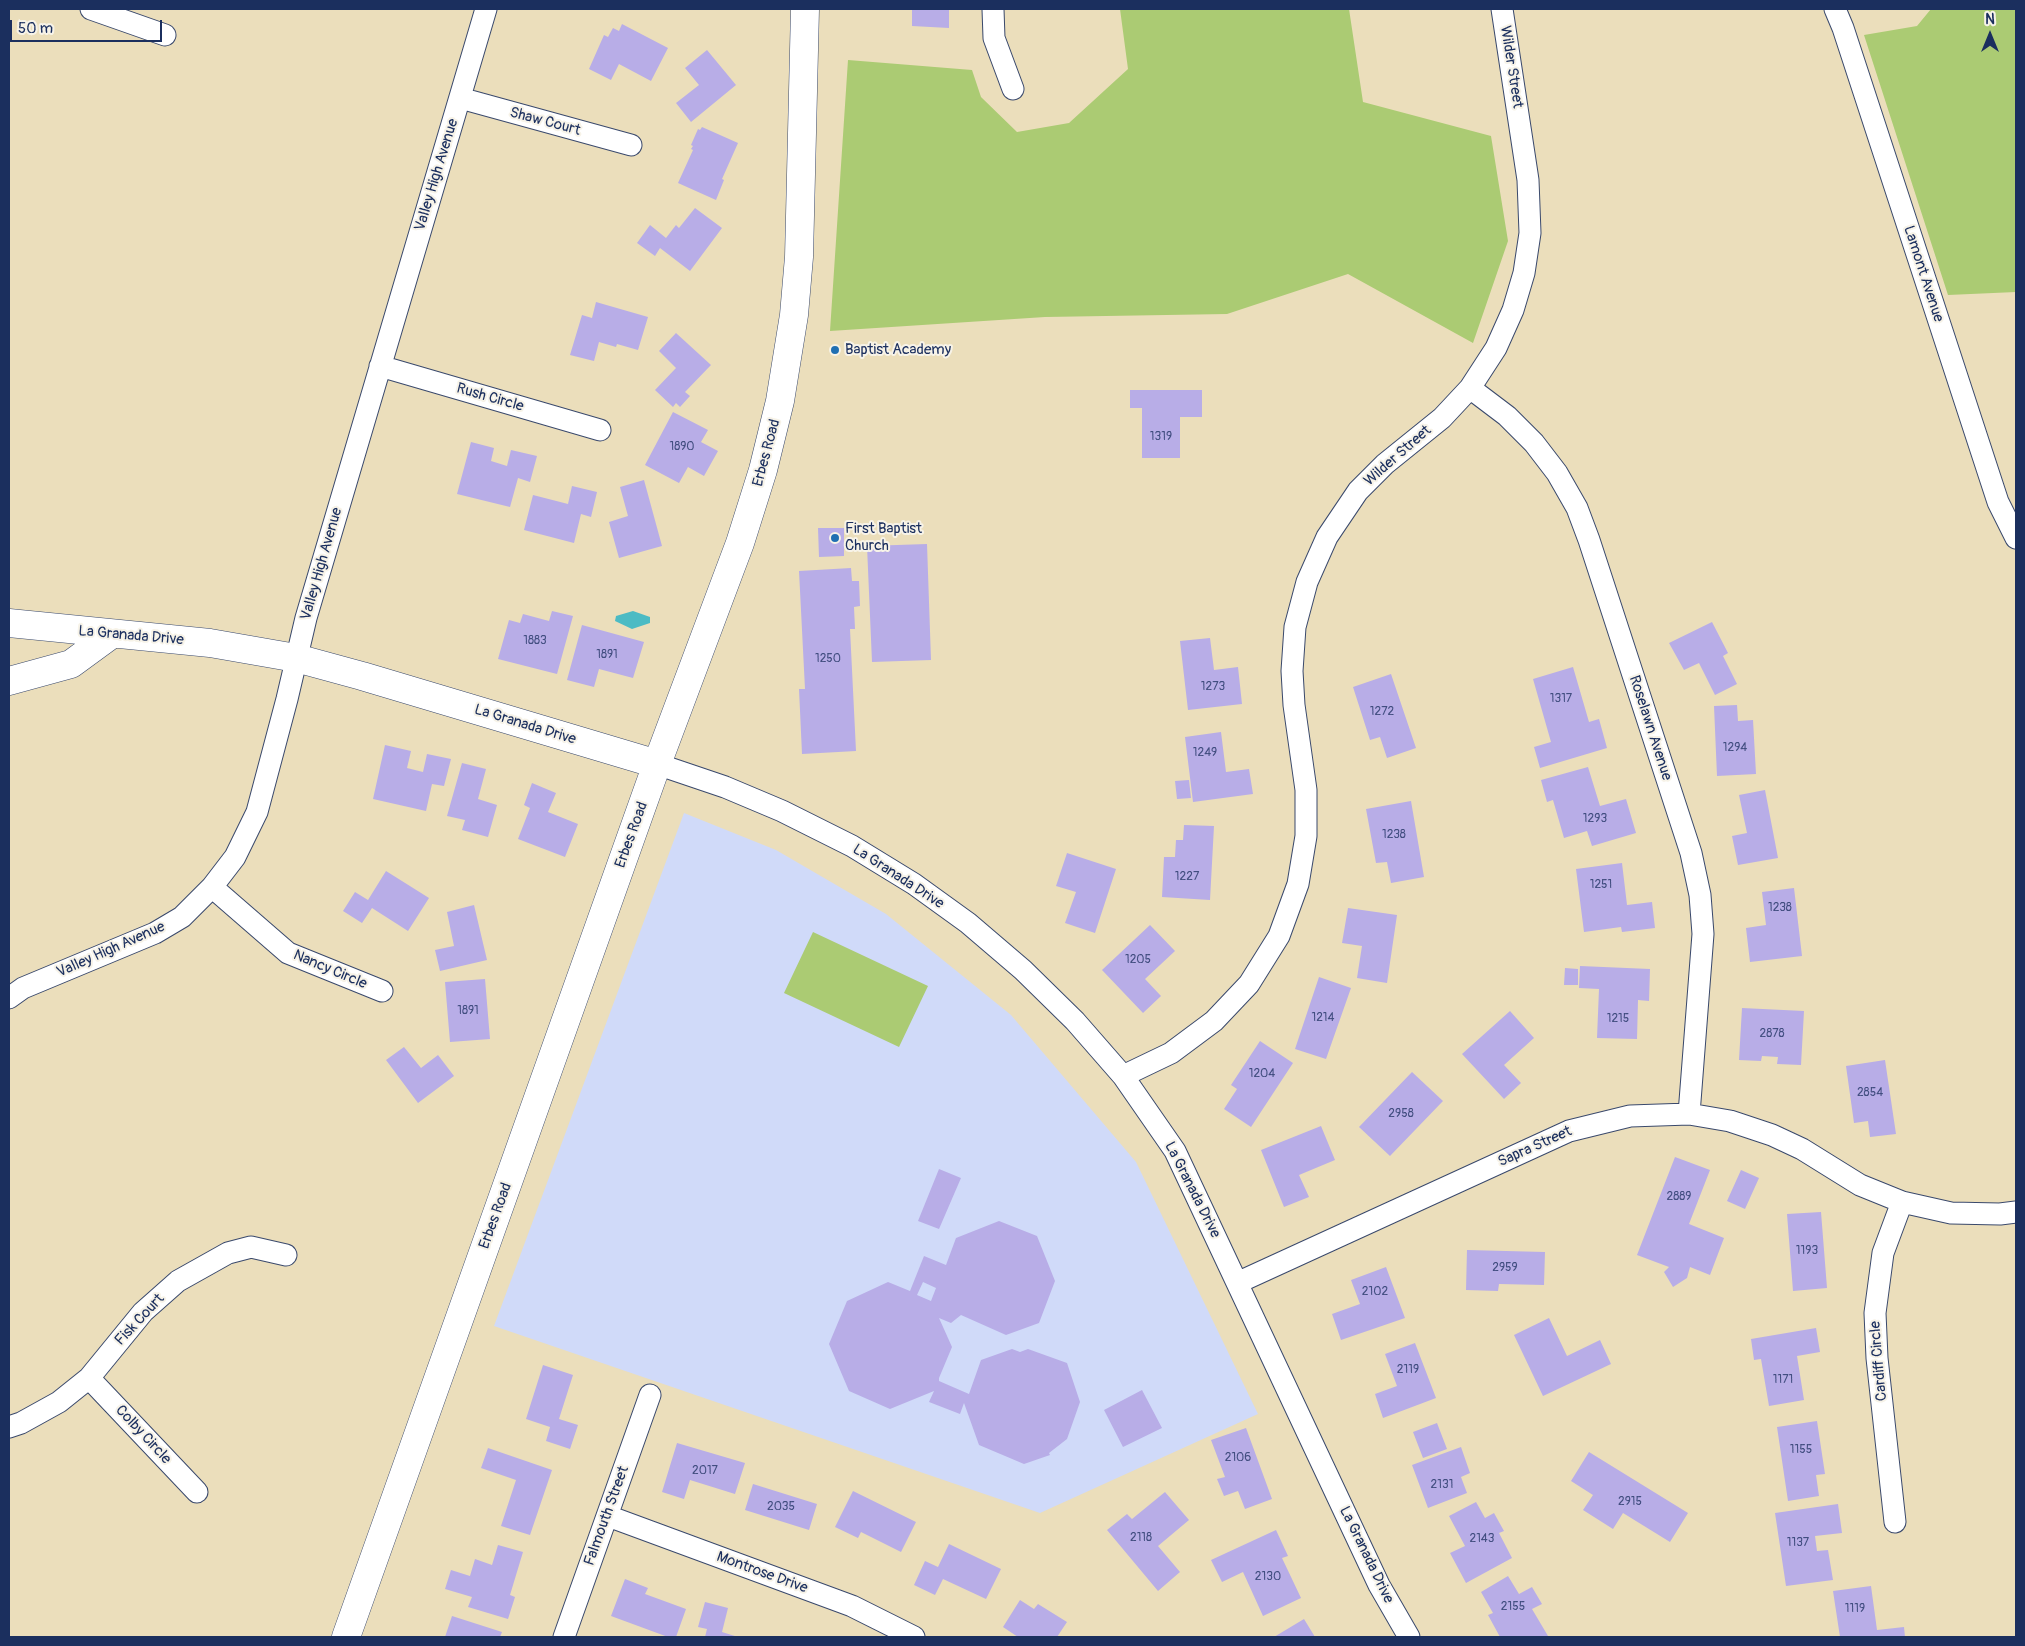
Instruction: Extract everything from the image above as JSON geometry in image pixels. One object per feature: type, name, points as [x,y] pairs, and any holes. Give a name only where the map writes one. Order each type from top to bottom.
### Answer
[{"type":"main road","name":"Erbes Road","points":[[346,1637],[657,764],[740,543],[763,470],[780,402],[794,315],[799,257],[805,9]]},
{"type":"main road","name":"La Granada Drive","points":[[9,623],[210,643],[296,658],[657,764]]},
{"type":"main road","points":[[9,681],[71,664],[112,634]]},
{"type":"street","points":[[91,9],[166,35]]},
{"type":"street","name":"Valley High Avenue","points":[[9,998],[23,988],[155,933],[182,917],[212,887],[235,857],[256,812],[287,699],[306,618],[486,9]]},
{"type":"street","points":[[993,9],[994,38],[1013,89]]},
{"type":"street","name":"Wilder Street","points":[[1123,1076],[1171,1053],[1214,1022],[1249,984],[1278,936],[1298,884],[1306,836],[1306,790],[1294,705],[1292,672],[1295,627],[1307,582],[1327,537],[1358,491],[1385,464],[1442,418],[1470,388],[1496,348],[1513,310],[1524,273],[1530,233],[1528,180],[1502,9]]},
{"type":"street","name":"Lamont Avenue","points":[[1835,9],[1843,28],[1998,502],[2016,538]]},
{"type":"street","name":"Shaw Court","points":[[460,98],[630,145]]},
{"type":"street","name":"Rush Circle","points":[[380,366],[600,430]]},
{"type":"street","name":"Roselawn Avenue","points":[[1470,388],[1507,416],[1534,443],[1557,473],[1577,508],[1691,853],[1700,895],[1703,934],[1689,1114]]},
{"type":"street","name":"La Granada Drive","points":[[657,764],[725,787],[782,810],[852,846],[914,884],[968,924],[1023,970],[1075,1021],[1123,1076],[1175,1151],[1379,1584],[1409,1637]]},
{"type":"street","name":"Nancy Circle","points":[[212,887],[288,953],[382,991]]},
{"type":"street","name":"Sapra Street","points":[[1237,1283],[1568,1131],[1630,1116],[1689,1114],[1730,1121],[1772,1135],[1802,1149],[1860,1185],[1902,1202],[1951,1213],[2000,1214],[2016,1212]]},
{"type":"street","name":"Cardiff Circle","points":[[1895,1522],[1877,1358],[1875,1312],[1883,1254],[1902,1202]]},
{"type":"street","name":"Fisk Court","points":[[9,1427],[21,1423],[59,1402],[89,1378],[144,1312],[178,1281],[228,1254],[251,1247],[286,1254]]},
{"type":"street","name":"Colby Circle","points":[[89,1378],[197,1492]]},
{"type":"street","name":"Falmouth Street","points":[[564,1637],[650,1395]]},
{"type":"street","name":"Montrose Drive","points":[[608,1516],[852,1606],[914,1637]]},
{"type":"shaded area","points":[[684,813],[776,850],[886,914],[1011,1015],[1136,1162],[1258,1414],[1040,1513],[494,1326]]},
{"type":"green space","points":[[1120,9],[1349,9],[1363,102],[1491,136],[1508,241],[1473,343],[1348,274],[1227,314],[1045,317],[830,331],[848,60],[972,70],[981,97],[1017,132],[1069,123],[1128,69]]},
{"type":"green space","points":[[1931,9],[2016,9],[2016,292],[1948,295],[1864,35],[1917,26]]},
{"type":"green space","points":[[813,932],[928,986],[899,1047],[784,993]]},
{"type":"water","points":[[633,611],[650,617],[650,623],[632,629],[615,621],[616,616]]},
{"type":"building","points":[[912,9],[949,9],[949,28],[912,26]]},
{"type":"building","points":[[622,24],[668,48],[651,81],[619,64],[611,80],[589,69],[604,35],[608,37],[613,28],[619,31]]},
{"type":"building","points":[[707,50],[736,85],[691,122],[676,103],[699,85],[685,68]]},
{"type":"building","points":[[702,127],[738,143],[722,179],[724,180],[716,200],[678,183],[693,150],[691,145],[698,129],[700,130]]},
{"type":"building","points":[[695,208],[722,228],[690,271],[660,248],[655,256],[637,243],[650,225],[666,238],[676,225],[679,228]]},
{"type":"building","points":[[596,302],[648,317],[638,350],[617,344],[616,347],[599,342],[594,361],[570,355],[582,315],[592,318]]},
{"type":"building","points":[[676,333],[711,365],[685,392],[690,396],[680,407],[676,403],[673,407],[655,390],[676,368],[659,351]]},
{"type":"building","points":[[1130,390],[1202,390],[1202,417],[1180,417],[1180,458],[1142,458],[1142,408],[1130,408]]},
{"type":"building","points":[[673,412],[708,430],[701,442],[718,451],[704,476],[688,467],[679,483],[645,465]]},
{"type":"building","points":[[471,442],[494,448],[491,461],[507,466],[511,450],[537,456],[530,482],[518,478],[510,507],[457,494]]},
{"type":"building","points":[[644,480],[662,546],[619,558],[609,522],[628,516],[620,487]]},
{"type":"building","points":[[572,486],[597,492],[591,517],[581,514],[574,543],[524,530],[533,495],[568,504]]},
{"type":"building","points":[[818,528],[844,528],[844,556],[819,557]]},
{"type":"building","points":[[927,544],[931,660],[872,662],[867,546]]},
{"type":"building","points":[[851,568],[852,581],[859,581],[860,606],[854,607],[855,629],[850,629],[856,751],[802,754],[799,689],[805,689],[799,571]]},
{"type":"building","points":[[552,611],[573,616],[557,674],[498,659],[509,620],[520,623],[523,614],[549,621]]},
{"type":"building","points":[[1712,622],[1728,653],[1723,656],[1737,684],[1715,695],[1699,663],[1684,670],[1669,643]]},
{"type":"building","points":[[582,625],[644,642],[633,678],[599,669],[594,687],[567,680]]},
{"type":"building","points":[[1210,638],[1214,670],[1238,667],[1242,704],[1188,710],[1180,641]]},
{"type":"building","points":[[1573,667],[1589,722],[1599,719],[1607,748],[1540,768],[1534,747],[1551,742],[1533,679]]},
{"type":"building","points":[[1391,674],[1416,748],[1387,758],[1380,737],[1370,740],[1353,687]]},
{"type":"building","points":[[1737,705],[1738,721],[1753,720],[1756,774],[1717,776],[1714,706]]},
{"type":"building","points":[[1221,732],[1226,772],[1249,769],[1253,794],[1193,802],[1185,737]]},
{"type":"building","points":[[385,745],[411,751],[407,768],[423,772],[427,754],[451,759],[444,786],[432,784],[426,811],[373,799]]},
{"type":"building","points":[[462,763],[486,769],[478,799],[497,805],[488,837],[462,830],[465,820],[447,816]]},
{"type":"building","points":[[1588,767],[1600,806],[1626,799],[1636,833],[1592,846],[1587,831],[1564,838],[1553,800],[1547,802],[1541,780]]},
{"type":"building","points":[[1189,780],[1191,798],[1177,799],[1175,781]]},
{"type":"building","points":[[532,783],[556,793],[548,812],[578,824],[565,857],[518,839],[530,808],[524,805]]},
{"type":"building","points":[[1765,790],[1778,858],[1738,865],[1732,836],[1747,833],[1739,795]]},
{"type":"building","points":[[1411,801],[1424,877],[1391,883],[1387,862],[1376,863],[1366,809]]},
{"type":"building","points":[[1184,825],[1214,826],[1210,900],[1162,897],[1164,857],[1175,857],[1176,840],[1183,840]]},
{"type":"building","points":[[1067,853],[1116,869],[1095,933],[1065,923],[1076,892],[1056,886]]},
{"type":"building","points":[[1622,863],[1627,905],[1652,902],[1655,928],[1622,932],[1621,927],[1584,932],[1576,869]]},
{"type":"building","points":[[386,871],[429,898],[408,931],[372,908],[362,923],[343,911],[355,892],[368,900]]},
{"type":"building","points":[[1794,888],[1802,956],[1750,962],[1746,928],[1766,925],[1762,892]]},
{"type":"building","points":[[474,905],[487,960],[440,971],[435,950],[454,946],[447,912]]},
{"type":"building","points":[[1348,908],[1397,915],[1387,983],[1357,978],[1362,946],[1342,943]]},
{"type":"building","points":[[1150,925],[1175,951],[1145,979],[1161,996],[1143,1013],[1102,970]]},
{"type":"building","points":[[1580,966],[1650,969],[1649,1001],[1638,1000],[1637,1039],[1597,1038],[1599,989],[1579,988]]},
{"type":"building","points":[[1565,968],[1578,969],[1578,985],[1564,985]]},
{"type":"building","points":[[1319,977],[1351,988],[1326,1059],[1295,1049]]},
{"type":"building","points":[[485,979],[490,1039],[450,1042],[445,982]]},
{"type":"building","points":[[1742,1008],[1804,1011],[1801,1065],[1777,1064],[1778,1057],[1762,1056],[1761,1061],[1739,1060]]},
{"type":"building","points":[[1510,1011],[1534,1038],[1504,1065],[1521,1083],[1504,1099],[1462,1054]]},
{"type":"building","points":[[1260,1041],[1293,1063],[1251,1127],[1224,1109],[1237,1089],[1231,1085]]},
{"type":"building","points":[[404,1047],[421,1068],[438,1055],[454,1076],[418,1103],[386,1060]]},
{"type":"building","points":[[1885,1060],[1896,1134],[1870,1137],[1868,1121],[1854,1123],[1846,1066]]},
{"type":"building","points":[[1412,1072],[1443,1101],[1390,1156],[1359,1127]]},
{"type":"building","points":[[1321,1126],[1335,1160],[1299,1175],[1309,1197],[1284,1207],[1261,1150]]},
{"type":"building","points":[[1675,1157],[1710,1170],[1689,1224],[1724,1238],[1710,1275],[1690,1267],[1687,1278],[1673,1287],[1664,1272],[1669,1267],[1637,1255]]},
{"type":"building","points":[[939,1169],[961,1178],[939,1229],[918,1221]]},
{"type":"building","points":[[1741,1170],[1759,1178],[1745,1209],[1727,1201]]},
{"type":"building","points":[[1821,1212],[1827,1288],[1793,1291],[1787,1214]]},
{"type":"building","points":[[999,1221],[1037,1236],[1055,1281],[1039,1323],[1006,1335],[961,1315],[951,1323],[939,1318],[952,1347],[939,1381],[969,1394],[981,1360],[1012,1349],[1020,1352],[1028,1349],[1067,1363],[1080,1402],[1067,1439],[1049,1453],[1050,1455],[1024,1464],[979,1445],[964,1403],[960,1414],[929,1402],[934,1391],[890,1409],[849,1391],[829,1344],[847,1301],[888,1282],[910,1291],[924,1256],[946,1265],[956,1238]],"holes":[[[923,1282],[936,1288],[931,1301],[917,1295]]]},
{"type":"building","points":[[1467,1250],[1545,1252],[1544,1285],[1499,1284],[1498,1291],[1466,1290]]},
{"type":"building","points":[[1386,1267],[1405,1318],[1341,1340],[1332,1314],[1360,1304],[1351,1280]]},
{"type":"building","points":[[1549,1318],[1567,1356],[1600,1340],[1611,1364],[1543,1396],[1514,1335]]},
{"type":"building","points":[[1816,1328],[1820,1352],[1797,1356],[1804,1400],[1769,1406],[1761,1359],[1754,1360],[1751,1339]]},
{"type":"building","points":[[1415,1343],[1436,1398],[1383,1418],[1375,1394],[1397,1386],[1385,1354]]},
{"type":"building","points":[[543,1365],[573,1375],[559,1419],[578,1425],[570,1449],[546,1441],[550,1427],[526,1419]]},
{"type":"building","points":[[1142,1390],[1162,1428],[1123,1447],[1104,1410]]},
{"type":"building","points":[[1817,1421],[1825,1474],[1816,1475],[1819,1496],[1788,1501],[1777,1427]]},
{"type":"building","points":[[1437,1423],[1447,1449],[1423,1458],[1413,1432]]},
{"type":"building","points":[[1246,1428],[1272,1499],[1245,1509],[1238,1491],[1224,1496],[1217,1479],[1225,1477],[1211,1440]]},
{"type":"building","points":[[677,1443],[745,1463],[735,1494],[690,1480],[684,1499],[662,1492]]},
{"type":"building","points":[[1461,1447],[1470,1473],[1461,1477],[1467,1493],[1428,1508],[1412,1465]]},
{"type":"building","points":[[488,1448],[552,1470],[530,1535],[501,1526],[516,1480],[481,1468]]},
{"type":"building","points":[[1589,1452],[1688,1513],[1670,1542],[1623,1513],[1613,1529],[1583,1510],[1593,1495],[1571,1481]]},
{"type":"building","points":[[753,1484],[817,1504],[809,1530],[745,1510]]},
{"type":"building","points":[[853,1491],[916,1522],[901,1552],[861,1532],[858,1538],[835,1527]]},
{"type":"building","points":[[1165,1492],[1189,1520],[1158,1546],[1180,1572],[1158,1591],[1107,1530],[1127,1514],[1132,1519]]},
{"type":"building","points":[[1476,1502],[1485,1518],[1494,1513],[1504,1531],[1499,1533],[1512,1558],[1466,1583],[1450,1553],[1465,1546],[1449,1516]]},
{"type":"building","points":[[1838,1504],[1842,1533],[1815,1536],[1817,1551],[1828,1550],[1833,1580],[1786,1586],[1775,1513]]},
{"type":"building","points":[[1276,1530],[1288,1556],[1282,1558],[1301,1598],[1263,1616],[1243,1572],[1222,1582],[1211,1560]]},
{"type":"building","points":[[949,1544],[1001,1569],[986,1599],[943,1579],[935,1595],[914,1585],[925,1561],[938,1567]]},
{"type":"building","points":[[498,1545],[523,1552],[510,1595],[515,1597],[508,1619],[468,1607],[472,1597],[445,1589],[451,1570],[470,1576],[475,1559],[492,1565]]},
{"type":"building","points":[[1508,1576],[1519,1594],[1532,1587],[1542,1604],[1532,1609],[1548,1636],[1500,1637],[1488,1615],[1493,1613],[1481,1592]]},
{"type":"building","points":[[625,1579],[648,1588],[645,1594],[686,1609],[676,1637],[668,1637],[611,1616]]},
{"type":"building","points":[[1871,1586],[1877,1630],[1904,1627],[1905,1637],[1840,1637],[1833,1591]]},
{"type":"building","points":[[1020,1600],[1034,1609],[1038,1604],[1067,1622],[1057,1637],[1018,1637],[1003,1627]]},
{"type":"building","points":[[705,1602],[728,1608],[722,1632],[738,1637],[705,1637],[707,1629],[698,1627]]},
{"type":"building","points":[[452,1616],[502,1632],[500,1637],[445,1637]]},
{"type":"building","points":[[1304,1619],[1315,1637],[1274,1637]]},
{"type":"place","name":"Baptist Academy","points":[[835,350]]},
{"type":"place","name":"First Baptist Church","points":[[835,538]]}]
